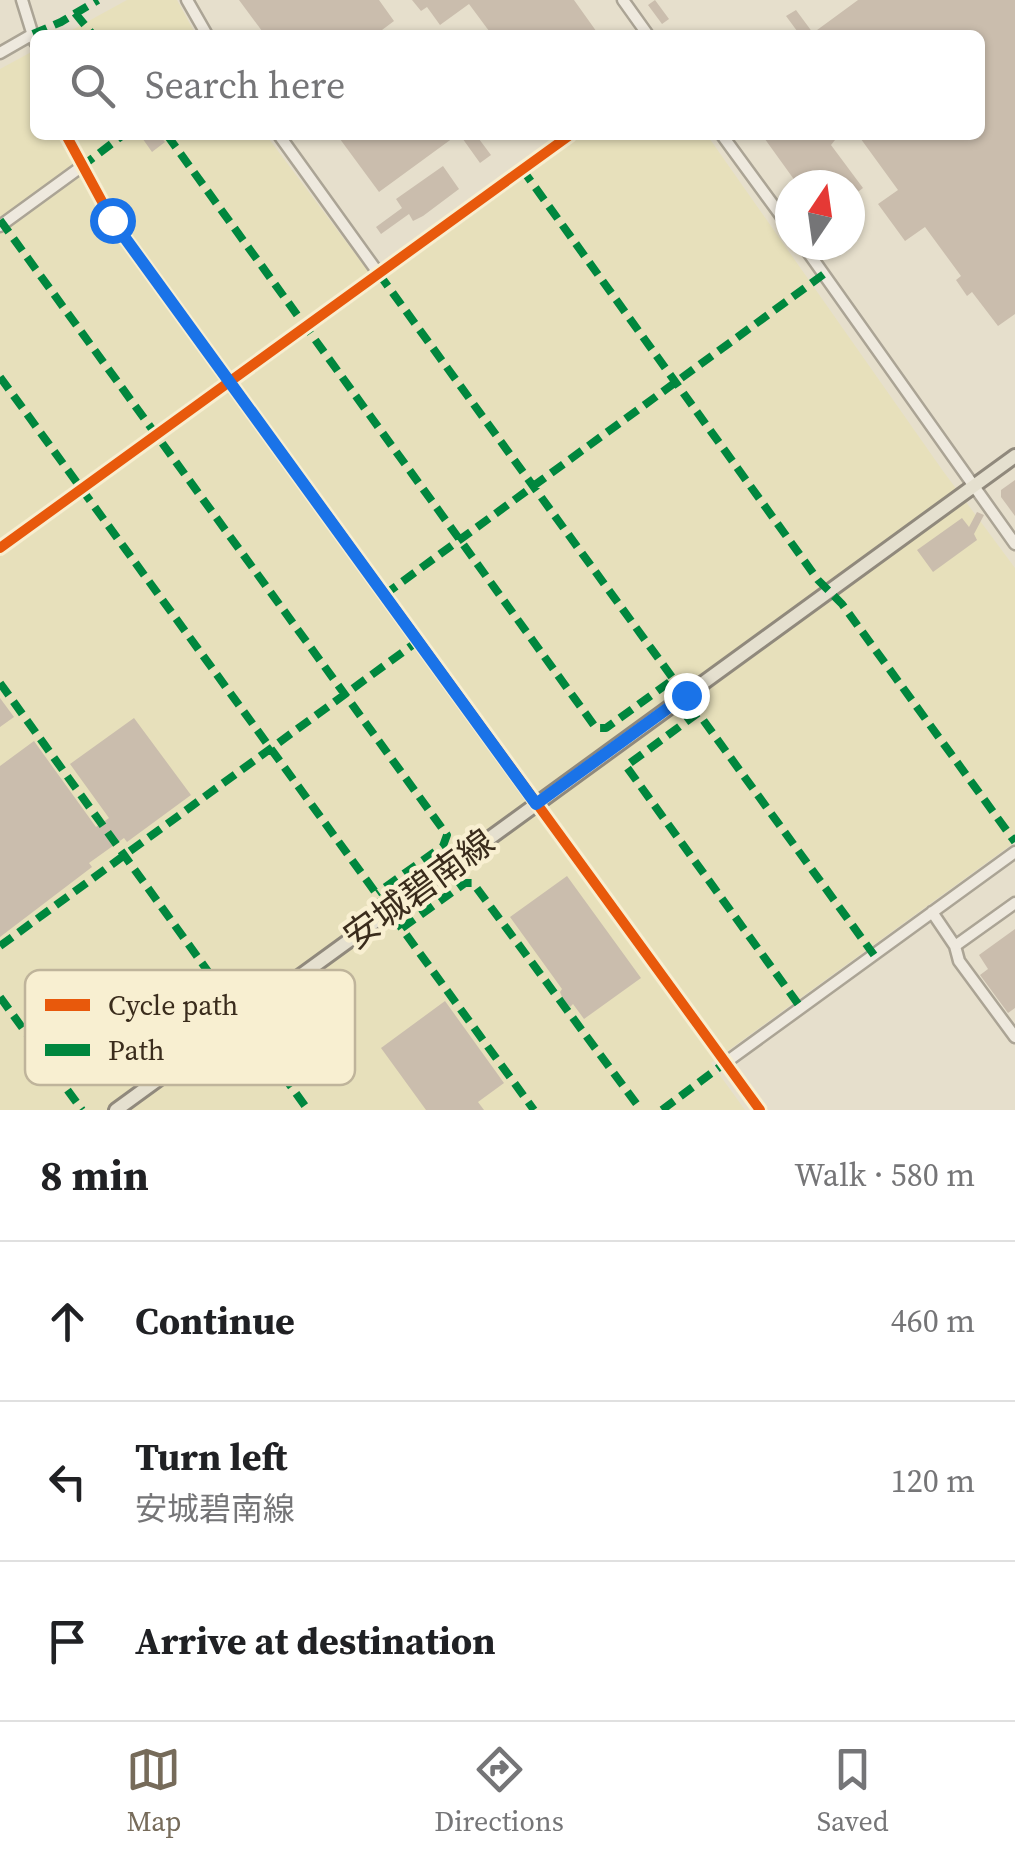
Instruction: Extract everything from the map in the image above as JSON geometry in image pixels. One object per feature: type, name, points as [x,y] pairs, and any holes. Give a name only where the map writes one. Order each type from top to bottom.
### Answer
[{"type":"main road","name":"安城碧南線","points":[[308,970],[1015,456]]},
{"type":"main road","name":"安城碧南線","points":[[116,1110],[150,1085]]},
{"type":"street","points":[[22,0],[31,30]]},
{"type":"street","points":[[187,0],[203,30]]},
{"type":"street","points":[[623,0],[644,30]]},
{"type":"street","points":[[0,53],[30,40]]},
{"type":"street","points":[[68,140],[112,220],[760,1110]]},
{"type":"street","points":[[283,140],[379,274]]},
{"type":"street","points":[[0,548],[563,140]]},
{"type":"street","points":[[726,140],[775,207]]},
{"type":"street","points":[[0,226],[81,167]]},
{"type":"street","points":[[813,260],[1015,544]]},
{"type":"street","points":[[725,1063],[1015,852]]},
{"type":"street","points":[[956,946],[1015,903]]},
{"type":"street","points":[[932,912],[956,946],[960,961],[1015,1037]]},
{"type":"shaded area","points":[[127,0],[177,0],[193,30],[72,30]]},
{"type":"shaded area","points":[[30,53],[30,140],[270,140],[377,283],[575,140],[711,140],[775,232],[775,260],[795,260],[1015,568],[1015,842],[711,1063],[745,1110],[0,1110],[0,69]]},
{"type":"building","points":[[239,0],[379,0],[394,21],[382,30],[261,30]]},
{"type":"building","points":[[412,0],[574,0],[595,30],[488,30],[469,4],[440,25],[427,7],[421,11]]},
{"type":"building","points":[[655,0],[669,19],[662,24],[648,5]]},
{"type":"building","points":[[858,0],[1015,0],[1015,314],[998,326],[972,292],[967,296],[956,280],[961,276],[925,227],[905,241],[878,204],[898,190],[862,140],[985,140],[985,30],[817,30]]},
{"type":"building","points":[[796,10],[811,30],[796,30],[786,16]]},
{"type":"building","points":[[144,140],[163,140],[165,142],[152,152]]},
{"type":"building","points":[[341,140],[450,140],[379,192]]},
{"type":"building","points":[[464,140],[480,140],[491,155],[480,163]]},
{"type":"building","points":[[766,140],[835,140],[831,145],[850,170],[787,170]]},
{"type":"building","points":[[443,166],[459,189],[423,216],[413,221],[409,214],[381,234],[376,227],[402,208],[396,199]]},
{"type":"building","points":[[1015,480],[1015,516],[1001,497],[1001,490]]},
{"type":"building","points":[[977,512],[984,515],[974,534],[977,540],[933,572],[917,550],[962,518],[969,527]]},
{"type":"building","points":[[0,698],[14,717],[0,727]]},
{"type":"building","points":[[134,718],[191,795],[127,842],[124,838],[89,863],[92,867],[0,937],[0,766],[34,741],[96,827],[109,818],[70,764]]},
{"type":"building","points":[[567,876],[641,978],[584,1019],[562,997],[562,989],[510,917]]},
{"type":"building","points":[[1015,929],[1015,1008],[1008,1013],[980,975],[988,969],[979,955]]},
{"type":"building","points":[[445,1001],[504,1083],[478,1102],[484,1110],[426,1110],[381,1048]]},
{"type":"marked path","points":[[42,30],[98,0]]},
{"type":"marked path","points":[[75,13],[89,30]]},
{"type":"marked path","points":[[81,167],[116,140]]},
{"type":"marked path","points":[[171,140],[596,728],[606,728],[674,679]]},
{"type":"marked path","points":[[522,169],[818,580],[842,604],[1015,842]]},
{"type":"marked path","points":[[0,220],[447,835],[443,846],[377,893]]},
{"type":"marked path","points":[[379,274],[874,955]]},
{"type":"marked path","points":[[384,595],[824,274]]},
{"type":"marked path","points":[[0,377],[534,1110]]},
{"type":"marked path","points":[[0,946],[418,641]]},
{"type":"marked path","points":[[0,683],[207,970]]},
{"type":"marked path","points":[[698,713],[626,766],[801,1008]]},
{"type":"marked path","points":[[402,928],[465,883],[473,883],[641,1110]]},
{"type":"marked path","points":[[0,997],[25,1031]]},
{"type":"marked path","points":[[662,1110],[725,1063]]},
{"type":"marked path","points":[[64,1085],[82,1110]]},
{"type":"marked path","points":[[290,1085],[308,1110]]},
{"type":"cycle path","points":[[69,140],[112,220],[760,1110]]},
{"type":"cycle path","points":[[0,548],[563,140]]},
{"type":"route","points":[[112,220],[536,804],[686,695]]}]
